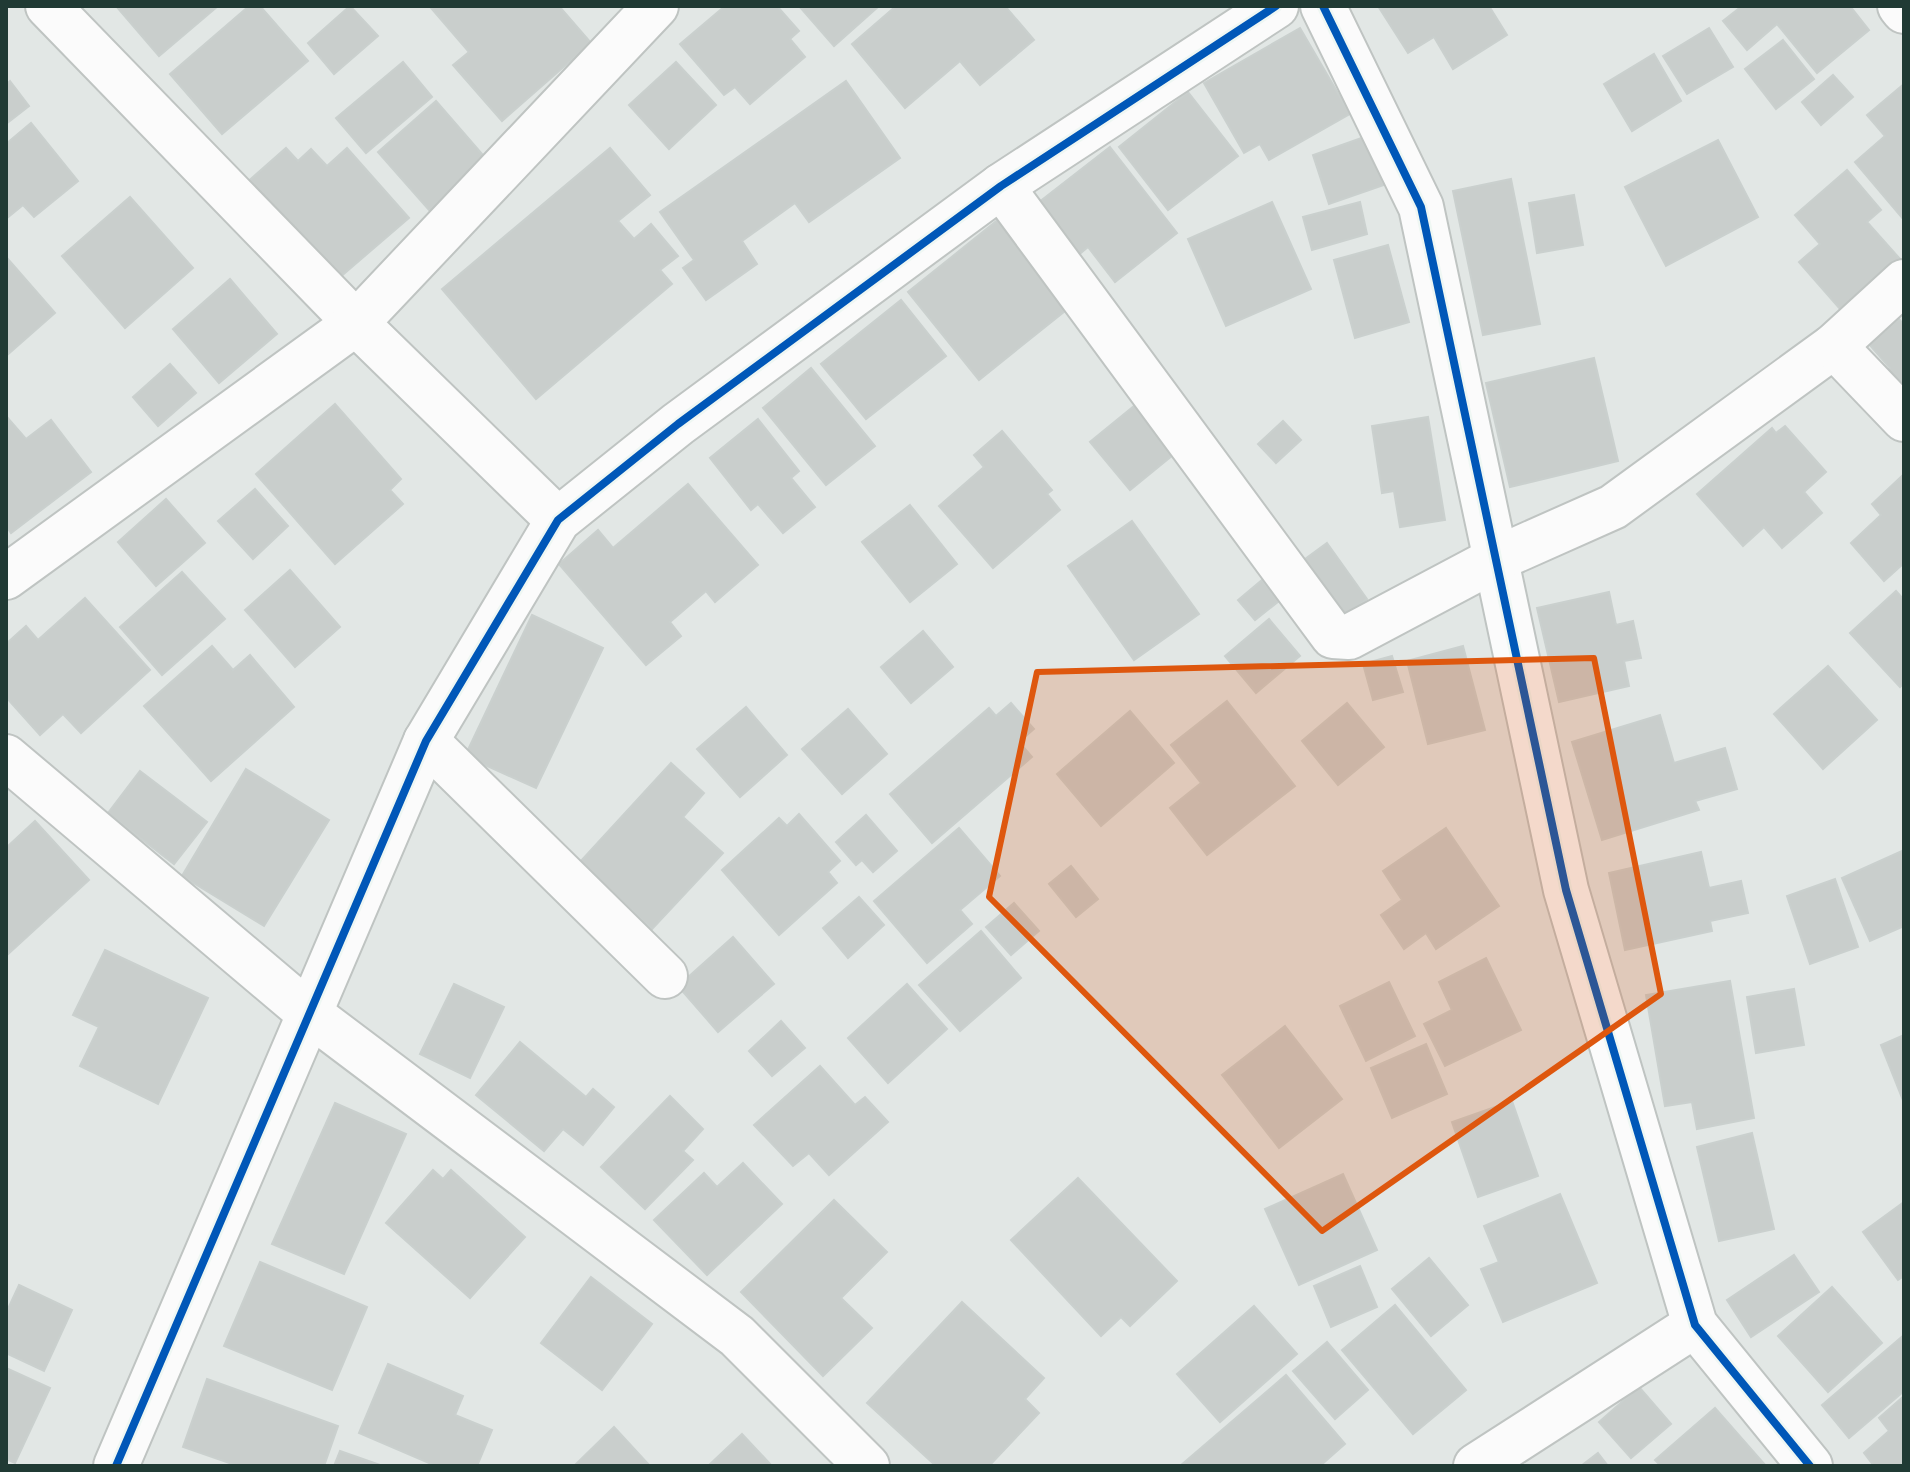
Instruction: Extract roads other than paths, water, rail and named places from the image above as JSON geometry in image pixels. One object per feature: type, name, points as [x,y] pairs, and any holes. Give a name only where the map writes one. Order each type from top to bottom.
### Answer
[{"type":"street","points":[[48,6],[356,323],[558,520]]},
{"type":"street","points":[[6,577],[356,323],[656,6]]},
{"type":"street","points":[[116,1466],[426,741],[558,520],[678,424],[1001,186],[1276,6]]},
{"type":"street","points":[[1323,6],[1421,207],[1566,890],[1695,1325],[1810,1466]]},
{"type":"street","points":[[1001,186],[1333,636],[1349,637],[1496,559],[1613,507],[1834,346],[1904,282]]},
{"type":"street","points":[[1834,346],[1904,419]]},
{"type":"street","points":[[426,741],[665,976]]},
{"type":"street","points":[[6,757],[310,1014],[737,1336],[867,1466]]},
{"type":"street","points":[[1476,1466],[1695,1325]]}]
